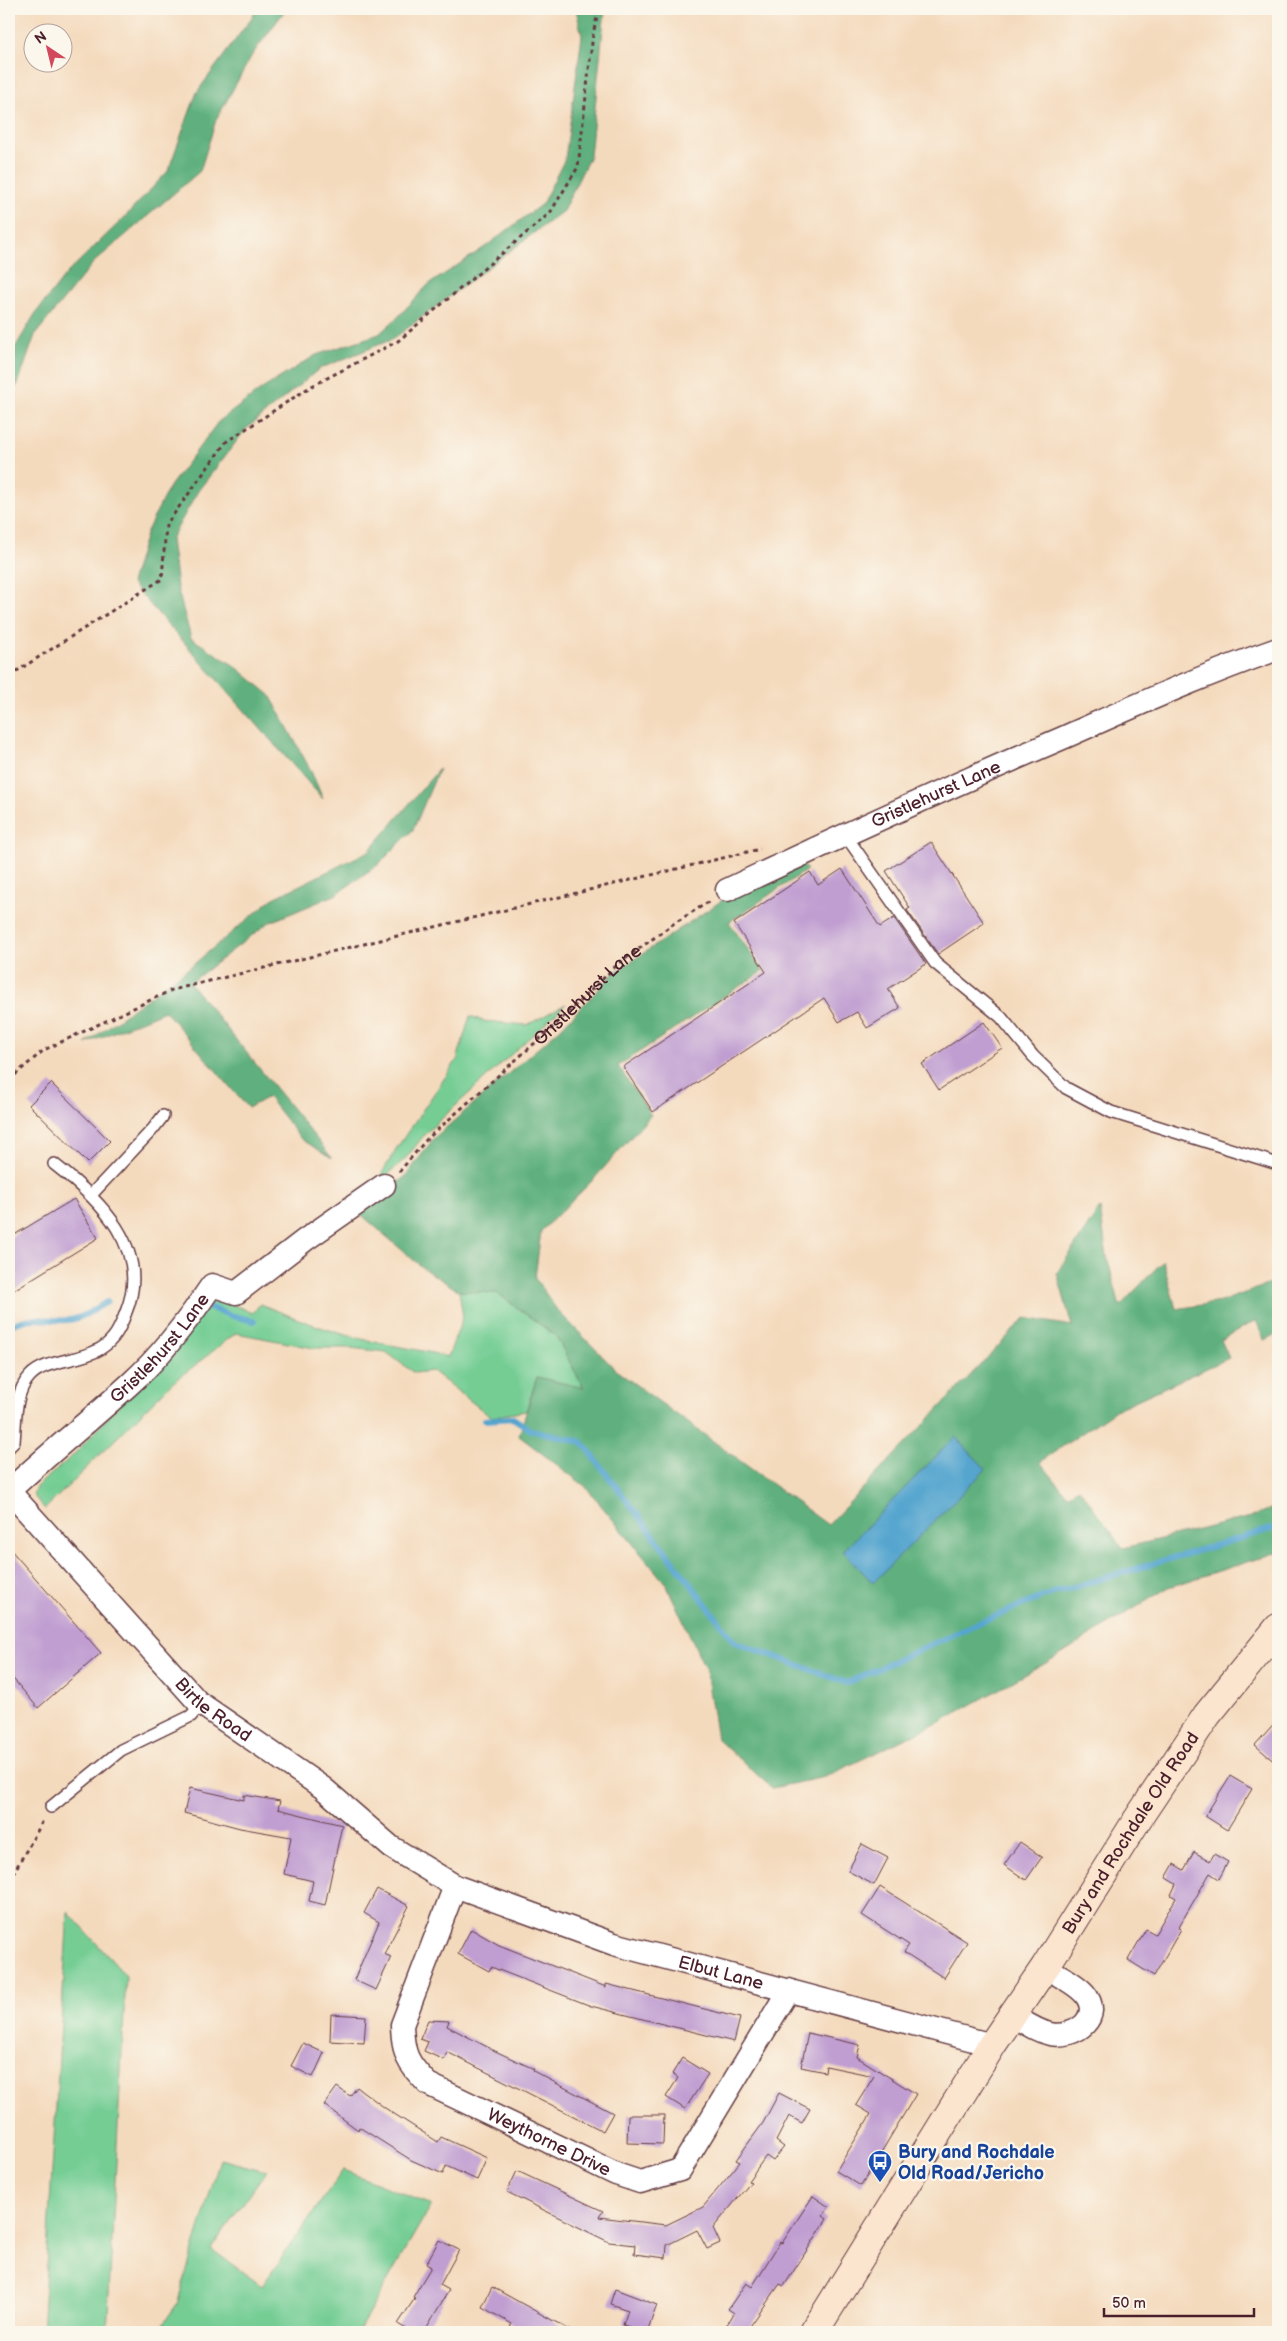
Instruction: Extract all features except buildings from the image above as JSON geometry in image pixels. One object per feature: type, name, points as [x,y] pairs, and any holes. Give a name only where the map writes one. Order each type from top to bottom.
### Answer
[{"type":"main road","name":"Bury and Rochdale Old Road","points":[[814,2332],[992,2045],[1045,1967],[1137,1820],[1207,1715],[1278,1628]]},
{"type":"street","name":"Gristlehurst Lane","points":[[727,890],[822,845],[846,836],[915,802],[1211,673],[1278,649]]},
{"type":"street","name":"Gristlehurst Lane","points":[[9,1491],[57,1446],[133,1381],[212,1286],[236,1293],[305,1240],[384,1185]]},
{"type":"street","name":"Birtle Road","points":[[9,1491],[202,1704],[323,1788],[391,1847],[455,1886]]},
{"type":"street","name":"Weythorne Drive","points":[[455,1886],[402,2025],[403,2049],[414,2070],[428,2084],[616,2174],[640,2182],[680,2170],[789,1990]]},
{"type":"street","name":"Elbut Lane","points":[[455,1886],[614,1944],[992,2045]]},
{"type":"street","points":[[1012,2016],[1035,2029],[1050,2034],[1065,2035],[1078,2031],[1088,2020],[1092,2012],[1090,2002],[1083,1992],[1045,1967]]},
{"type":"lane","points":[[846,836],[935,963],[1001,1017],[1033,1056],[1066,1088],[1111,1112],[1278,1164]]},
{"type":"lane","points":[[91,1195],[163,1116]]},
{"type":"lane","points":[[9,1446],[14,1442],[18,1398],[23,1385],[31,1375],[44,1367],[85,1357],[102,1348],[117,1334],[132,1299],[132,1260],[107,1212],[91,1195],[54,1164]]},
{"type":"lane","points":[[51,1807],[101,1764],[121,1750],[191,1716],[202,1704]]},
{"type":"path","points":[[9,676],[162,579],[166,526],[226,442],[310,387],[398,342],[550,213],[578,167],[593,34],[599,9]]},
{"type":"path","points":[[9,1080],[44,1050],[172,990],[768,848]]},
{"type":"path","name":"Gristlehurst Lane","points":[[384,1185],[407,1164],[427,1139],[554,1026],[618,964],[674,924],[727,890]]},
{"type":"path","points":[[9,1882],[51,1807]]},
{"type":"green space","points":[[258,9],[286,9],[252,55],[216,120],[200,171],[93,263],[35,335],[18,384],[9,396],[9,358],[35,314],[67,273],[123,219],[168,171],[197,92]]},
{"type":"green space","points":[[576,9],[605,9],[590,156],[563,211],[393,339],[319,369],[246,429],[198,491],[171,539],[177,587],[191,638],[235,666],[270,695],[311,771],[323,799],[131,583],[147,531],[168,489],[218,422],[262,389],[316,355],[379,334],[428,285],[485,247],[542,204],[565,159],[582,36]]},
{"type":"green space","points":[[439,769],[413,830],[379,864],[335,895],[268,923],[190,983],[332,1158],[301,1139],[268,1097],[248,1108],[165,1011],[85,1044],[189,968],[272,899],[369,851]]},
{"type":"green space","points":[[801,863],[807,870],[729,922],[763,971],[618,1066],[651,1115],[592,1181],[541,1231],[535,1278],[557,1310],[617,1371],[828,1525],[1025,1318],[1072,1326],[1057,1273],[1100,1208],[1107,1257],[1120,1306],[1163,1261],[1176,1309],[1220,1302],[1278,1281],[1278,1333],[1264,1340],[1256,1320],[1221,1340],[1229,1358],[1117,1409],[1040,1462],[1067,1495],[1079,1488],[1123,1548],[1251,1517],[1278,1506],[1278,1552],[1169,1587],[1046,1663],[942,1721],[825,1777],[772,1788],[717,1739],[706,1670],[666,1584],[585,1486],[519,1436],[537,1377],[584,1388],[556,1336],[497,1293],[459,1291],[424,1269],[357,1211],[405,1177],[434,1138],[560,1029],[614,973],[730,895]]},
{"type":"green space","points":[[566,1004],[425,1134],[407,1157],[374,1187],[396,1149],[457,1060],[470,1016],[483,1021],[527,1025]]},
{"type":"green space","points":[[459,1291],[497,1293],[556,1336],[584,1389],[537,1377],[526,1411],[491,1417],[432,1371],[414,1373],[386,1352],[350,1348],[314,1348],[236,1333],[171,1384],[45,1509],[33,1495],[36,1487],[76,1453],[215,1297],[253,1313],[260,1304],[349,1336],[448,1357],[463,1317]]},
{"type":"green space","points":[[68,1912],[126,1976],[107,2332],[42,2332]]},
{"type":"green space","points":[[220,2159],[266,2171],[211,2249],[262,2286],[343,2170],[431,2205],[358,2332],[157,2332],[177,2304]]},
{"type":"water","points":[[955,1437],[986,1469],[873,1583],[843,1551]]},
{"type":"waterway","points":[[9,1327],[23,1320],[30,1319],[73,1319],[107,1302]]},
{"type":"waterway","points":[[204,1305],[229,1315],[254,1321]]},
{"type":"waterway","points":[[485,1420],[513,1418],[531,1430],[582,1442],[735,1642],[847,1683],[978,1623],[1050,1594],[1278,1527]]},
{"type":"place","name":"Bury and Rochdale Old Road/Jericho","points":[[880,2183]]}]
